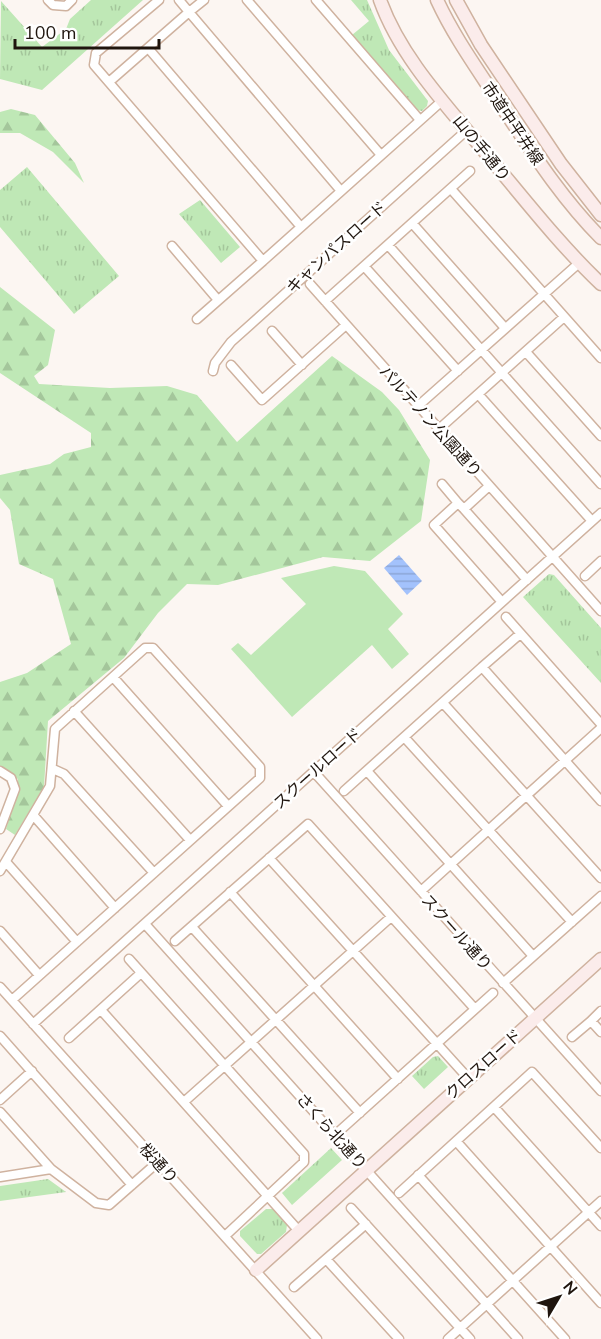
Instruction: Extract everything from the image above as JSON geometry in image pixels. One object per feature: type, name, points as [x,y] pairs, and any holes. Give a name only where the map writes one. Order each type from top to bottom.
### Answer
[{"type":"street","points":[[48,0],[53,5],[66,6],[72,0]]},
{"type":"street","points":[[159,0],[96,53],[94,65],[262,261]]},
{"type":"street","points":[[179,0],[341,191]]},
{"type":"street","points":[[109,82],[204,0]]},
{"type":"street","points":[[247,0],[381,155]]},
{"type":"street","points":[[316,0],[420,120]]},
{"type":"street","name":"山の手通り","points":[[380,0],[404,47],[443,100],[579,263],[601,284]]},
{"type":"street","name":"市道中平井線","points":[[436,0],[467,54],[545,171],[566,200],[601,238]]},
{"type":"street","name":"市道中平井線","points":[[456,0],[481,45],[561,164],[601,215]]},
{"type":"street","points":[[148,48],[301,227]]},
{"type":"street","points":[[198,319],[443,100]]},
{"type":"street","name":"キャンパスロード","points":[[213,371],[214,363],[231,342],[467,130]]},
{"type":"street","points":[[325,302],[470,171]]},
{"type":"street","points":[[451,189],[601,358]]},
{"type":"street","points":[[412,223],[505,328]]},
{"type":"street","points":[[388,245],[601,484]]},
{"type":"street","points":[[172,246],[218,300]]},
{"type":"street","points":[[418,406],[579,263]]},
{"type":"street","points":[[364,266],[458,371]]},
{"type":"street","name":"パルテノン公園通り","points":[[310,284],[601,610]]},
{"type":"street","points":[[439,429],[564,317]]},
{"type":"street","points":[[231,365],[262,400],[346,326]]},
{"type":"street","points":[[272,331],[302,365]]},
{"type":"street","points":[[526,352],[601,436]]},
{"type":"street","points":[[478,394],[592,521]]},
{"type":"street","points":[[442,484],[526,580]]},
{"type":"street","points":[[489,486],[461,506],[431,522],[502,602]]},
{"type":"street","name":"スクールロード","points":[[33,1024],[601,513]]},
{"type":"street","points":[[585,576],[601,561]]},
{"type":"street","points":[[506,617],[601,723]]},
{"type":"street","points":[[344,791],[520,634]]},
{"type":"street","points":[[0,872],[50,786],[55,729],[145,648],[153,648],[161,656],[260,767],[260,778],[12,1000]]},
{"type":"street","points":[[482,668],[601,801]]},
{"type":"street","points":[[112,677],[228,806]]},
{"type":"street","points":[[443,703],[601,878]]},
{"type":"street","points":[[75,711],[190,840]]},
{"type":"street","points":[[421,891],[601,728]]},
{"type":"street","points":[[405,738],[572,922]]},
{"type":"street","points":[[53,769],[64,774],[154,873]]},
{"type":"street","points":[[0,771],[11,778],[15,789],[0,829]]},
{"type":"street","points":[[367,771],[532,956]]},
{"type":"street","name":"スクール通り","points":[[314,772],[601,1091]]},
{"type":"street","points":[[34,816],[115,908]]},
{"type":"street","points":[[175,941],[308,824],[475,1009]]},
{"type":"street","points":[[269,858],[468,1078]]},
{"type":"street","points":[[6,862],[77,942]]},
{"type":"street","points":[[230,892],[398,1079]]},
{"type":"street","points":[[503,983],[601,896]]},
{"type":"street","points":[[186,1101],[391,916]]},
{"type":"street","name":"さくら北通り","points":[[145,924],[518,1339]]},
{"type":"street","points":[[192,927],[360,1113]]},
{"type":"street","points":[[0,931],[39,975]]},
{"type":"street","points":[[129,959],[304,1154],[304,1162],[225,1236]]},
{"type":"street","name":"クロスロード","points":[[256,1270],[601,959]]},
{"type":"street","points":[[69,1038],[141,973]]},
{"type":"street","name":"桜通り","points":[[0,987],[317,1339]]},
{"type":"street","points":[[335,1135],[493,993]]},
{"type":"street","points":[[101,1010],[186,1101],[299,1230]]},
{"type":"street","points":[[572,1037],[601,1011]]},
{"type":"street","points":[[591,1021],[601,1032]]},
{"type":"street","points":[[0,1036],[132,1185]]},
{"type":"street","points":[[0,1100],[32,1071]]},
{"type":"street","points":[[399,1193],[532,1072],[601,1148]]},
{"type":"street","points":[[494,1107],[601,1226]]},
{"type":"street","points":[[0,1112],[51,1169],[96,1203],[109,1205],[158,1162]]},
{"type":"street","points":[[456,1141],[601,1303]]},
{"type":"street","points":[[0,1177],[51,1169]]},
{"type":"street","points":[[418,1176],[565,1339]]},
{"type":"street","points":[[448,1339],[601,1201]]},
{"type":"street","points":[[351,1208],[470,1339]]},
{"type":"street","points":[[294,1287],[366,1224]]},
{"type":"street","points":[[326,1259],[399,1339]]},
{"type":"green space","points":[[91,0],[143,0],[42,90],[0,79],[1,1],[42,47],[66,29],[70,19]]},
{"type":"green space","points":[[351,0],[367,0],[389,50],[428,101],[422,111],[416,110],[352,35],[369,21]]},
{"type":"green space","points":[[11,109],[35,115],[75,163],[84,183],[53,152],[20,133],[0,133],[0,112]]},
{"type":"green space","points":[[27,167],[119,276],[74,314],[0,227],[0,190]]},
{"type":"green space","points":[[200,200],[240,247],[221,263],[179,214]]},
{"type":"green space","points":[[0,287],[55,330],[48,365],[34,376],[39,384],[110,388],[167,386],[197,395],[237,442],[332,356],[382,392],[399,410],[430,460],[421,521],[370,561],[323,557],[218,585],[187,584],[158,613],[124,658],[48,721],[44,787],[15,835],[6,829],[18,791],[18,779],[0,768],[0,682],[27,673],[71,644],[53,579],[19,564],[10,510],[0,498],[0,475],[50,464],[64,454],[91,447],[91,433],[0,373]]},
{"type":"green space","points":[[334,566],[365,571],[403,614],[388,629],[409,654],[392,669],[372,645],[292,717],[231,649],[238,643],[251,655],[306,604],[281,578]]},
{"type":"green space","points":[[549,574],[554,575],[601,628],[601,683],[523,597]]},
{"type":"green space","points":[[438,1056],[448,1067],[424,1089],[412,1076],[433,1057]]},
{"type":"green space","points":[[331,1148],[342,1160],[292,1205],[282,1193]]},
{"type":"green space","points":[[48,1179],[66,1192],[0,1201],[0,1186]]},
{"type":"green space","points":[[266,1209],[273,1209],[287,1225],[286,1232],[261,1254],[257,1254],[240,1236],[240,1231]]},
{"type":"water","points":[[399,555],[422,581],[407,595],[384,568]]}]
